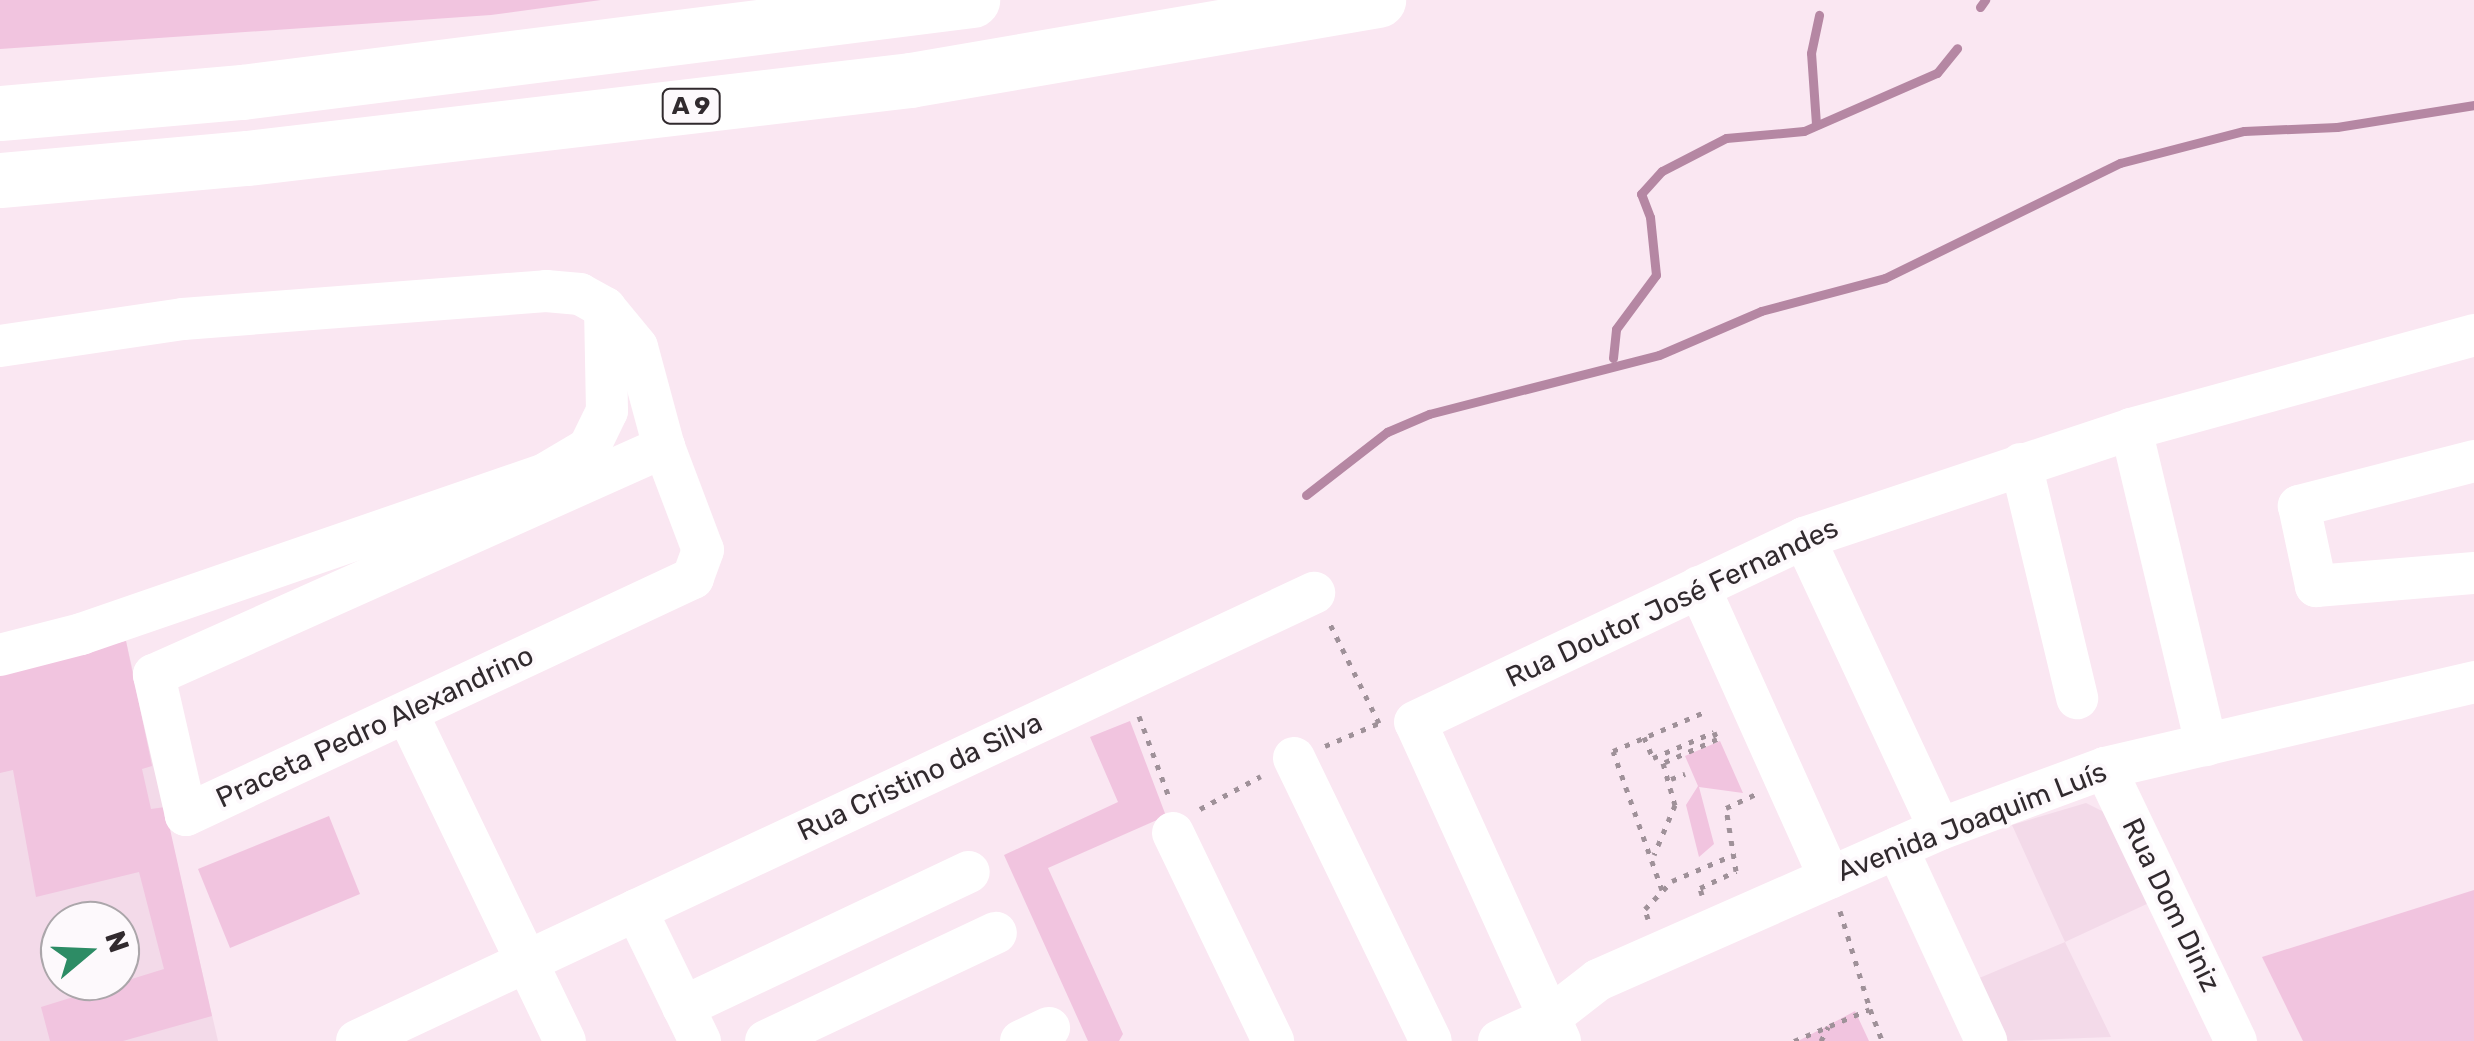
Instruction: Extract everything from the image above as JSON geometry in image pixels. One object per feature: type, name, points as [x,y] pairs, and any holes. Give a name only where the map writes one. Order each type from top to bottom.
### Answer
[{"type":"highway","points":[[0,112],[261,90],[972,0]]},
{"type":"highway","name":"A 9","points":[[0,180],[247,158],[910,80],[1378,0]]},
{"type":"street","points":[[0,346],[183,319],[546,291],[580,294],[606,308],[637,347],[664,447]]},
{"type":"street","points":[[0,655],[82,634],[545,474],[589,448],[606,412],[606,308]]},
{"type":"street","name":"Rua Doutor José Fernandes","points":[[1554,1029],[1415,722],[1804,538],[2131,429],[2474,335]]},
{"type":"street","points":[[2131,429],[2206,744]]},
{"type":"street","name":"Praceta Pedro Alexandrino","points":[[664,447],[703,550],[692,578],[186,815],[154,675],[664,447]]},
{"type":"street","points":[[2474,461],[2298,506],[2316,586],[2474,573]]},
{"type":"street","points":[[2020,464],[2077,698]]},
{"type":"street","points":[[1804,538],[1940,829]]},
{"type":"street","points":[[1699,587],[1830,878]]},
{"type":"street","name":"Rua Cristino da Silva","points":[[357,1041],[1314,593]]},
{"type":"street","name":"Avenida Joaquim Luís","points":[[1499,1041],[1554,1029],[1598,980],[1940,829],[2105,768],[2474,682]]},
{"type":"street","points":[[408,713],[565,1041]]},
{"type":"street","points":[[1294,758],[1431,1041]]},
{"type":"street","name":"Rua Dom Diniz","points":[[2105,768],[2236,1041]]},
{"type":"street","points":[[1173,818],[1274,1041]]},
{"type":"street","points":[[1897,848],[1986,1041]]},
{"type":"street","points":[[636,910],[692,1024],[869,919],[969,872]]},
{"type":"street","points":[[869,919],[896,980]]},
{"type":"street","points":[[766,1041],[996,933]]},
{"type":"path","points":[[1125,681],[1173,818]]},
{"type":"path","points":[[1662,890],[1654,855],[1613,751],[1707,710]]},
{"type":"path","points":[[1644,737],[1653,758],[1714,732],[1718,739],[1663,763],[1671,780],[1675,805],[1654,855]]},
{"type":"path","points":[[1671,780],[1685,774]]},
{"type":"path","points":[[1702,895],[1700,888],[1736,871],[1726,808],[1746,800]]},
{"type":"path","points":[[1648,920],[1645,908],[1662,890],[1732,855]]},
{"type":"path","points":[[1830,878],[1882,1041]]},
{"type":"path","points":[[1794,1041],[1870,1009]]},
{"type":"path","points":[[1821,1041],[1829,1025]]},
{"type":"shaded area","points":[[0,0],[601,0],[491,15],[0,49]]},
{"type":"shaded area","points":[[126,641],[218,1041],[0,1041],[0,671]]},
{"type":"shaded area","points":[[126,641],[152,766],[142,769],[151,809],[165,807],[212,1016],[123,1041],[50,1041],[41,1007],[60,1001],[140,1001],[140,976],[164,969],[139,872],[36,897],[13,770],[0,773],[0,671]]},
{"type":"shaded area","points":[[1130,721],[1166,816],[1048,868],[1123,1034],[1119,1041],[1088,1041],[1004,855],[1118,802],[1090,737]]},
{"type":"shaded area","points":[[1720,741],[1743,793],[1699,787],[1714,844],[1699,857],[1686,805],[1698,786],[1685,756]]},
{"type":"shaded area","points":[[2086,803],[2104,812],[2151,902],[2065,942],[2012,825]]},
{"type":"shaded area","points":[[329,816],[360,894],[230,948],[198,869]]},
{"type":"shaded area","points":[[2474,890],[2474,1041],[2303,1041],[2262,957]]},
{"type":"shaded area","points":[[2065,942],[2111,1037],[2005,1041],[1977,979]]},
{"type":"shaded area","points":[[1855,1011],[1869,1041],[1798,1041],[1829,1025]]},
{"type":"waterway","points":[[1980,7],[1985,0]]},
{"type":"waterway","points":[[1816,124],[1811,53],[1819,15]]},
{"type":"waterway","points":[[1613,358],[1616,329],[1656,275],[1650,217],[1641,194],[1662,171],[1726,138],[1804,131],[1937,73],[1957,48]]},
{"type":"waterway","points":[[1306,495],[1387,432],[1429,414],[1659,355],[1761,311],[1885,278],[2120,163],[2244,131],[2337,127],[2474,105]]}]
